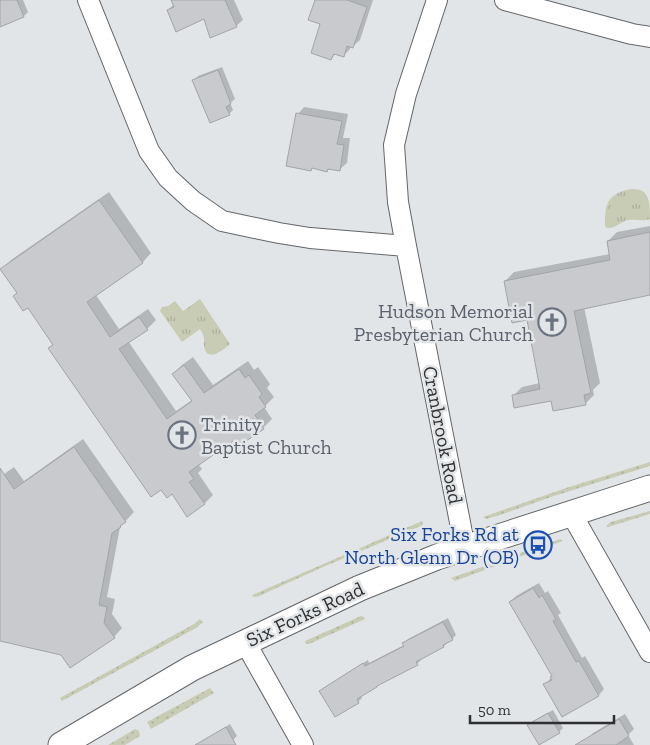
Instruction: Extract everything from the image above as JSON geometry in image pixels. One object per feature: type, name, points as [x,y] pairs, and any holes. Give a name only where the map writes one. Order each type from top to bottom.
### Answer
[{"type":"main road","name":"Six Forks Road","points":[[61,745],[192,668],[360,588],[465,548],[650,488]]},
{"type":"street","points":[[88,0],[149,151],[168,178],[193,200],[222,220],[279,233],[310,238],[406,246]]},
{"type":"street","name":"Cranbrook Road","points":[[437,0],[406,94],[394,145],[398,202],[465,548]]},
{"type":"street","points":[[505,0],[632,34],[650,37]]},
{"type":"street","points":[[571,514],[650,652]]},
{"type":"street","points":[[245,642],[303,745]]},
{"type":"green space","points":[[638,189],[646,194],[649,202],[650,219],[629,220],[607,228],[605,226],[605,218],[609,201],[617,193]]},
{"type":"green space","points":[[200,299],[230,344],[221,351],[210,355],[205,350],[203,335],[200,329],[182,342],[160,311],[162,307],[168,306],[175,301],[183,311]]},
{"type":"green space","points":[[650,462],[650,466],[497,516],[486,519],[483,517],[566,488]]},
{"type":"green space","points":[[650,511],[650,514],[606,526],[611,522]]},
{"type":"green space","points":[[422,521],[423,525],[259,596],[254,597],[252,595]]},
{"type":"green space","points":[[560,539],[563,541],[455,581],[451,578]]},
{"type":"green space","points":[[361,616],[365,619],[306,644],[305,641]]},
{"type":"green space","points":[[200,619],[203,622],[196,628],[62,701],[60,698],[194,624]]},
{"type":"green space","points":[[210,688],[214,693],[151,729],[147,722]]},
{"type":"green space","points":[[135,729],[139,731],[140,736],[125,745],[108,745]]},
{"type":"building","points":[[0,0],[17,0],[24,17],[0,27]]},
{"type":"building","points":[[171,0],[225,0],[237,27],[210,38],[204,19],[176,32],[167,10],[174,7]]},
{"type":"building","points":[[315,0],[347,0],[367,7],[353,48],[347,46],[344,57],[334,54],[331,60],[311,53],[320,24],[308,20]]},
{"type":"building","points":[[218,70],[231,104],[226,107],[230,115],[210,123],[192,80]]},
{"type":"building","points":[[296,113],[342,121],[337,144],[344,145],[340,171],[328,169],[327,172],[312,168],[311,171],[286,166]]},
{"type":"building","points":[[99,200],[143,263],[87,302],[110,337],[139,317],[148,330],[119,349],[167,419],[192,401],[172,374],[184,365],[204,393],[239,369],[245,378],[249,375],[262,394],[259,397],[266,407],[255,415],[264,429],[237,447],[233,441],[189,472],[194,479],[189,482],[205,504],[187,517],[172,494],[167,498],[161,490],[151,497],[48,348],[53,345],[28,308],[23,311],[13,296],[17,293],[0,269]]},
{"type":"building","name":"Hudson Memorial Presbyterian Church","points":[[650,232],[650,295],[574,311],[591,393],[584,395],[586,405],[553,411],[551,401],[514,408],[512,395],[540,389],[527,320],[512,323],[504,281],[610,260],[607,241]]},
{"type":"building","points":[[74,447],[126,522],[112,533],[99,605],[107,607],[104,623],[115,638],[70,668],[61,655],[0,641],[0,468],[14,489]]},
{"type":"building","points":[[533,588],[539,598],[542,595],[556,619],[553,621],[576,662],[579,661],[599,696],[562,717],[543,684],[552,680],[550,677],[552,676],[509,602]]},
{"type":"building","points":[[443,622],[453,640],[416,662],[418,665],[377,686],[357,699],[359,703],[335,717],[319,691],[363,663],[365,666],[404,646],[402,643]]},
{"type":"building","points":[[548,713],[560,733],[539,745],[527,725]]},
{"type":"building","points":[[619,719],[629,736],[616,745],[575,745]]},
{"type":"building","points":[[226,727],[236,745],[195,745]]},
{"type":"place","name":"Hudson Memorial Presbyterian Church","points":[[552,322]]},
{"type":"place","name":"Trinity Baptist Church","points":[[182,435]]},
{"type":"place","name":"Six Forks Rd at North Glenn Dr (OB)","points":[[538,545]]}]
